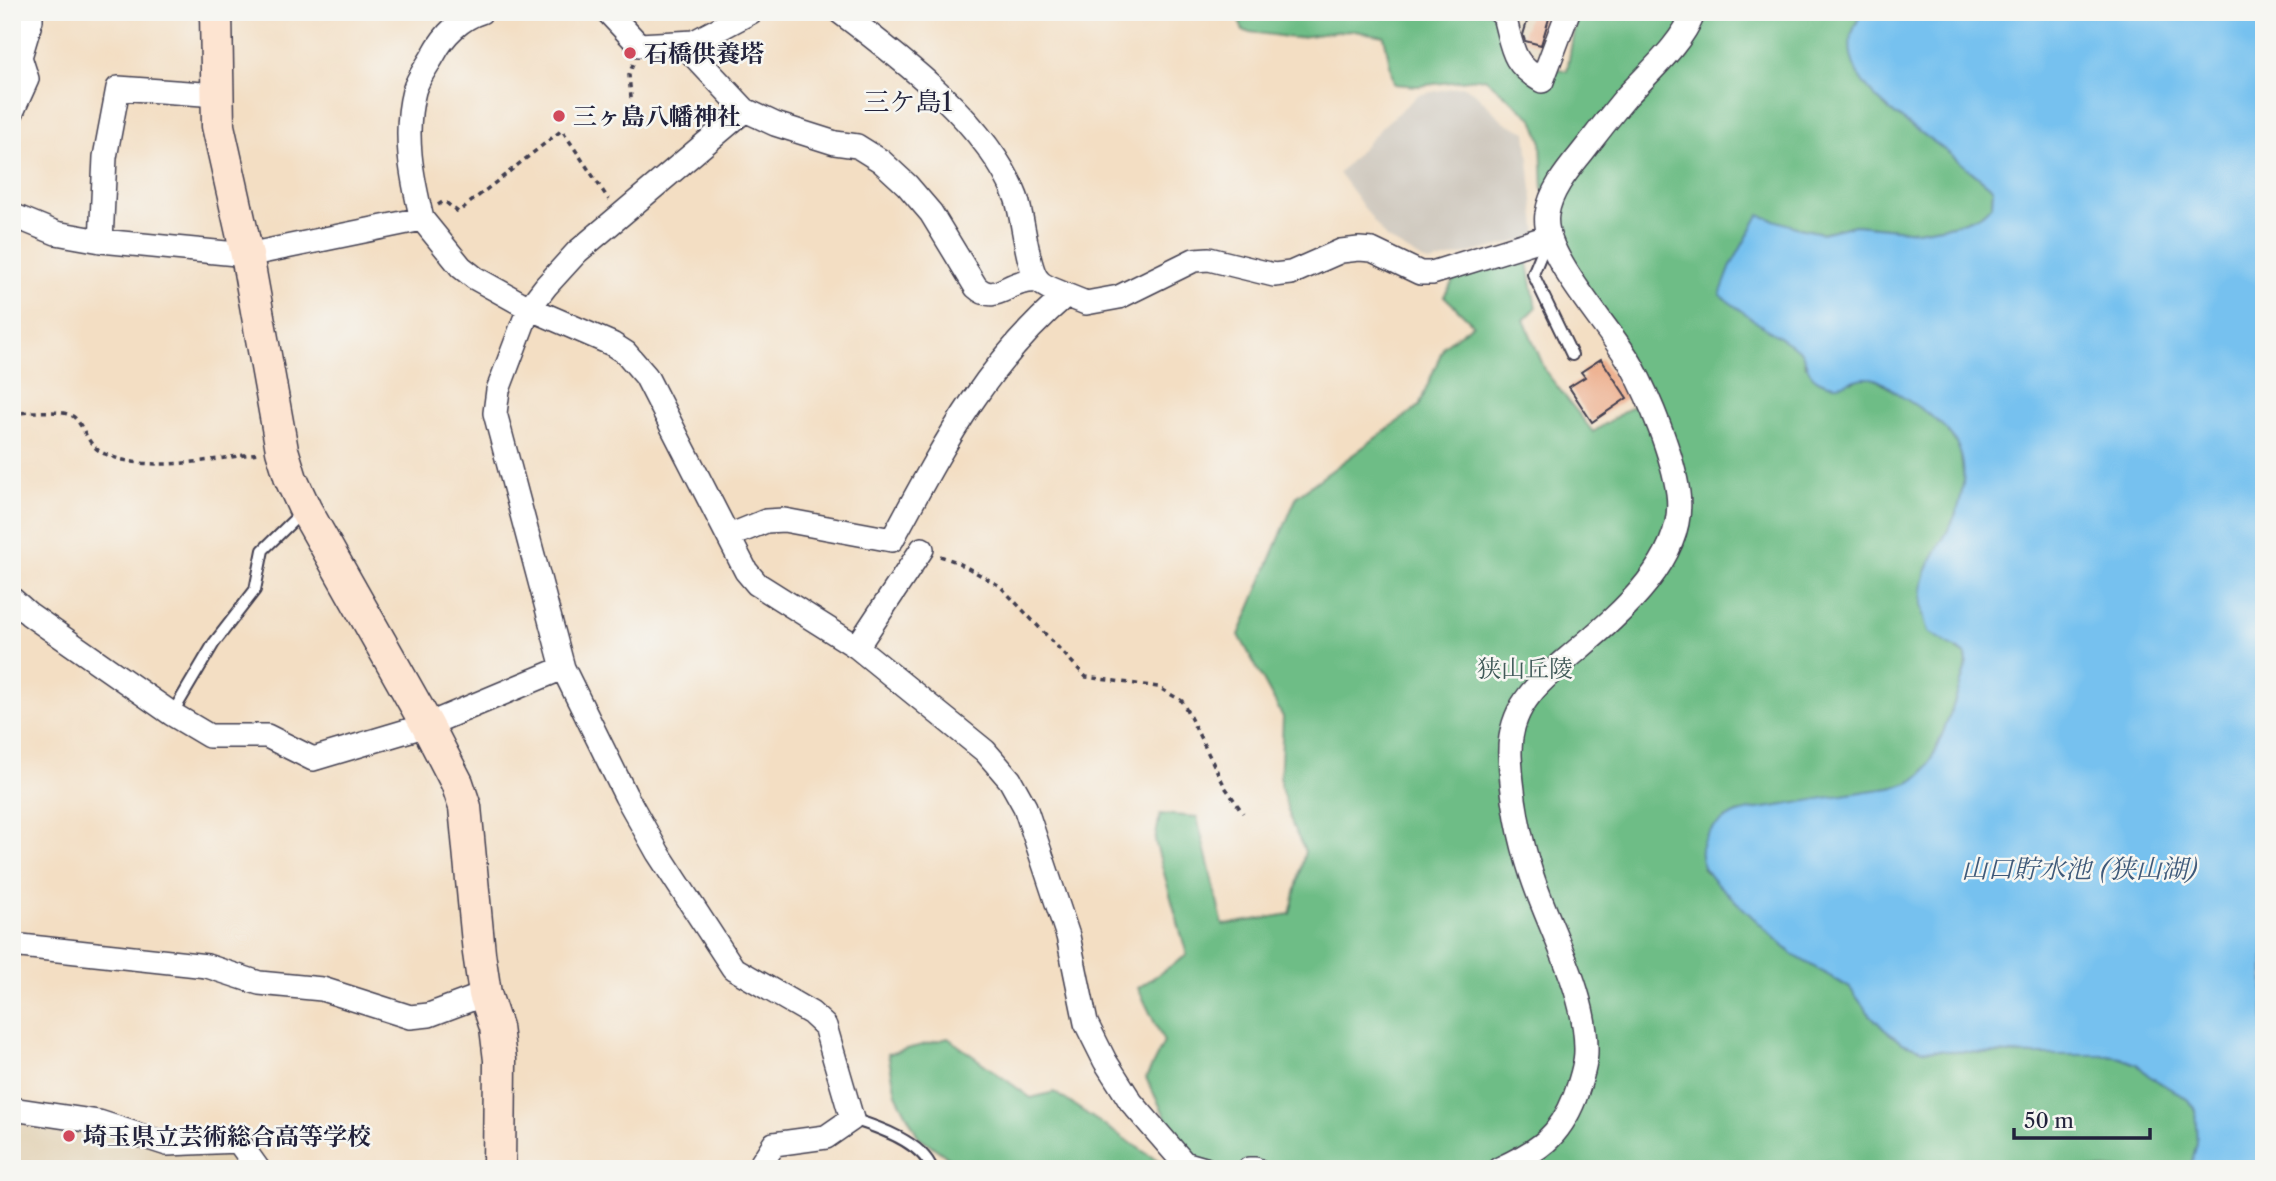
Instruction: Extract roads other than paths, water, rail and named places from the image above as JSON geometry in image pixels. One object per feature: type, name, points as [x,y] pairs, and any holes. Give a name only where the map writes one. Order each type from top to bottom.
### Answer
[{"type":"street","points":[[12,112],[27,79],[20,57],[32,12]]},
{"type":"street","points":[[216,12],[218,126],[247,255],[282,450],[291,479],[305,509],[427,725],[457,783],[465,807],[485,994],[496,1027],[500,1060],[499,1169]]},
{"type":"street","points":[[481,12],[467,17],[440,44],[414,90],[410,125],[410,169],[422,219],[461,267],[475,278],[529,308],[612,344],[626,353],[646,376],[746,571],[757,584],[857,647],[985,751],[1010,780],[1025,807],[1068,936],[1080,999],[1091,1033],[1105,1061],[1131,1102],[1184,1163],[1205,1169]]},
{"type":"street","points":[[608,12],[639,45],[694,42],[751,12]]},
{"type":"street","points":[[840,12],[911,66],[980,139],[1003,172],[1016,197],[1038,280]]},
{"type":"street","points":[[1500,12],[1504,16],[1514,54],[1524,71],[1542,81],[1567,12]]},
{"type":"street","points":[[1499,1169],[1526,1157],[1549,1140],[1565,1120],[1581,1079],[1587,1054],[1585,1024],[1577,995],[1520,838],[1513,796],[1513,726],[1524,701],[1546,675],[1576,651],[1653,577],[1670,546],[1679,521],[1678,493],[1646,393],[1630,362],[1564,266],[1548,237],[1546,215],[1556,188],[1624,100],[1674,45],[1694,12]]},
{"type":"street","points":[[682,43],[745,110],[775,124],[835,143],[857,146],[881,162],[907,185],[931,213],[975,287],[981,292],[997,294],[1019,283],[1038,280],[1086,303],[1119,297],[1194,260],[1209,259],[1274,275],[1291,272],[1341,251],[1360,249],[1372,250],[1420,273],[1432,273],[1548,237]]},
{"type":"street","points":[[101,241],[104,157],[118,88],[217,95]]},
{"type":"street","points":[[745,110],[578,252],[546,286],[529,308],[498,390],[495,413],[563,668],[626,796],[658,853],[733,968],[811,1013],[825,1026],[852,1119],[826,1137],[774,1144],[758,1169]]},
{"type":"street","points":[[12,215],[56,233],[101,241],[247,255],[422,219]]},
{"type":"street","points":[[729,536],[765,521],[784,520],[892,540],[953,428],[983,382],[1066,295]]},
{"type":"street","points":[[857,647],[922,549]]},
{"type":"street","points":[[13,601],[208,737],[267,736],[313,759],[427,725],[563,668]]},
{"type":"street","points":[[12,945],[207,966],[259,983],[322,989],[410,1017],[429,1015],[485,994]]},
{"type":"street","points":[[12,1110],[99,1122],[167,1144],[238,1140],[258,1169]]},
{"type":"street","points":[[1249,1169],[1255,1169]]},
{"type":"lane","points":[[1548,237],[1533,274],[1572,355]]},
{"type":"lane","points":[[172,714],[214,642],[255,590],[263,550],[305,509]]},
{"type":"lane","points":[[852,1119],[893,1132],[929,1161],[932,1169]]},
{"type":"water","name":"山口貯水池 (狭山湖)","points":[[1862,12],[2264,12],[2264,1169],[2190,1169],[2197,1143],[2195,1108],[2187,1099],[2148,1075],[2137,1064],[2121,1058],[2102,1055],[1923,1050],[1902,1043],[1884,1029],[1850,988],[1792,954],[1705,870],[1701,851],[1703,842],[1715,826],[1735,814],[1891,788],[1918,778],[1927,767],[1941,739],[1967,662],[1966,655],[1928,632],[1922,609],[1922,589],[1926,572],[1950,527],[1962,491],[1962,458],[1950,433],[1928,414],[1877,380],[1862,378],[1834,385],[1818,380],[1811,374],[1799,350],[1720,295],[1731,266],[1759,215],[1822,233],[1855,225],[1917,231],[1953,225],[1979,216],[1992,205],[1993,189],[1894,113],[1867,87],[1857,72],[1851,55],[1851,37]]},
{"type":"place","name":"石橋供養塔","points":[[630,53]]},
{"type":"place","name":"三ヶ島八幡神社","points":[[559,116]]},
{"type":"place","name":"埼玉県立芸術総合高等学校","points":[[69,1136]]},
{"type":"district","name":"三ケ島1","points":[[908,102]]},
{"type":"park label","name":"狭山丘陵","points":[[1525,668]]}]
